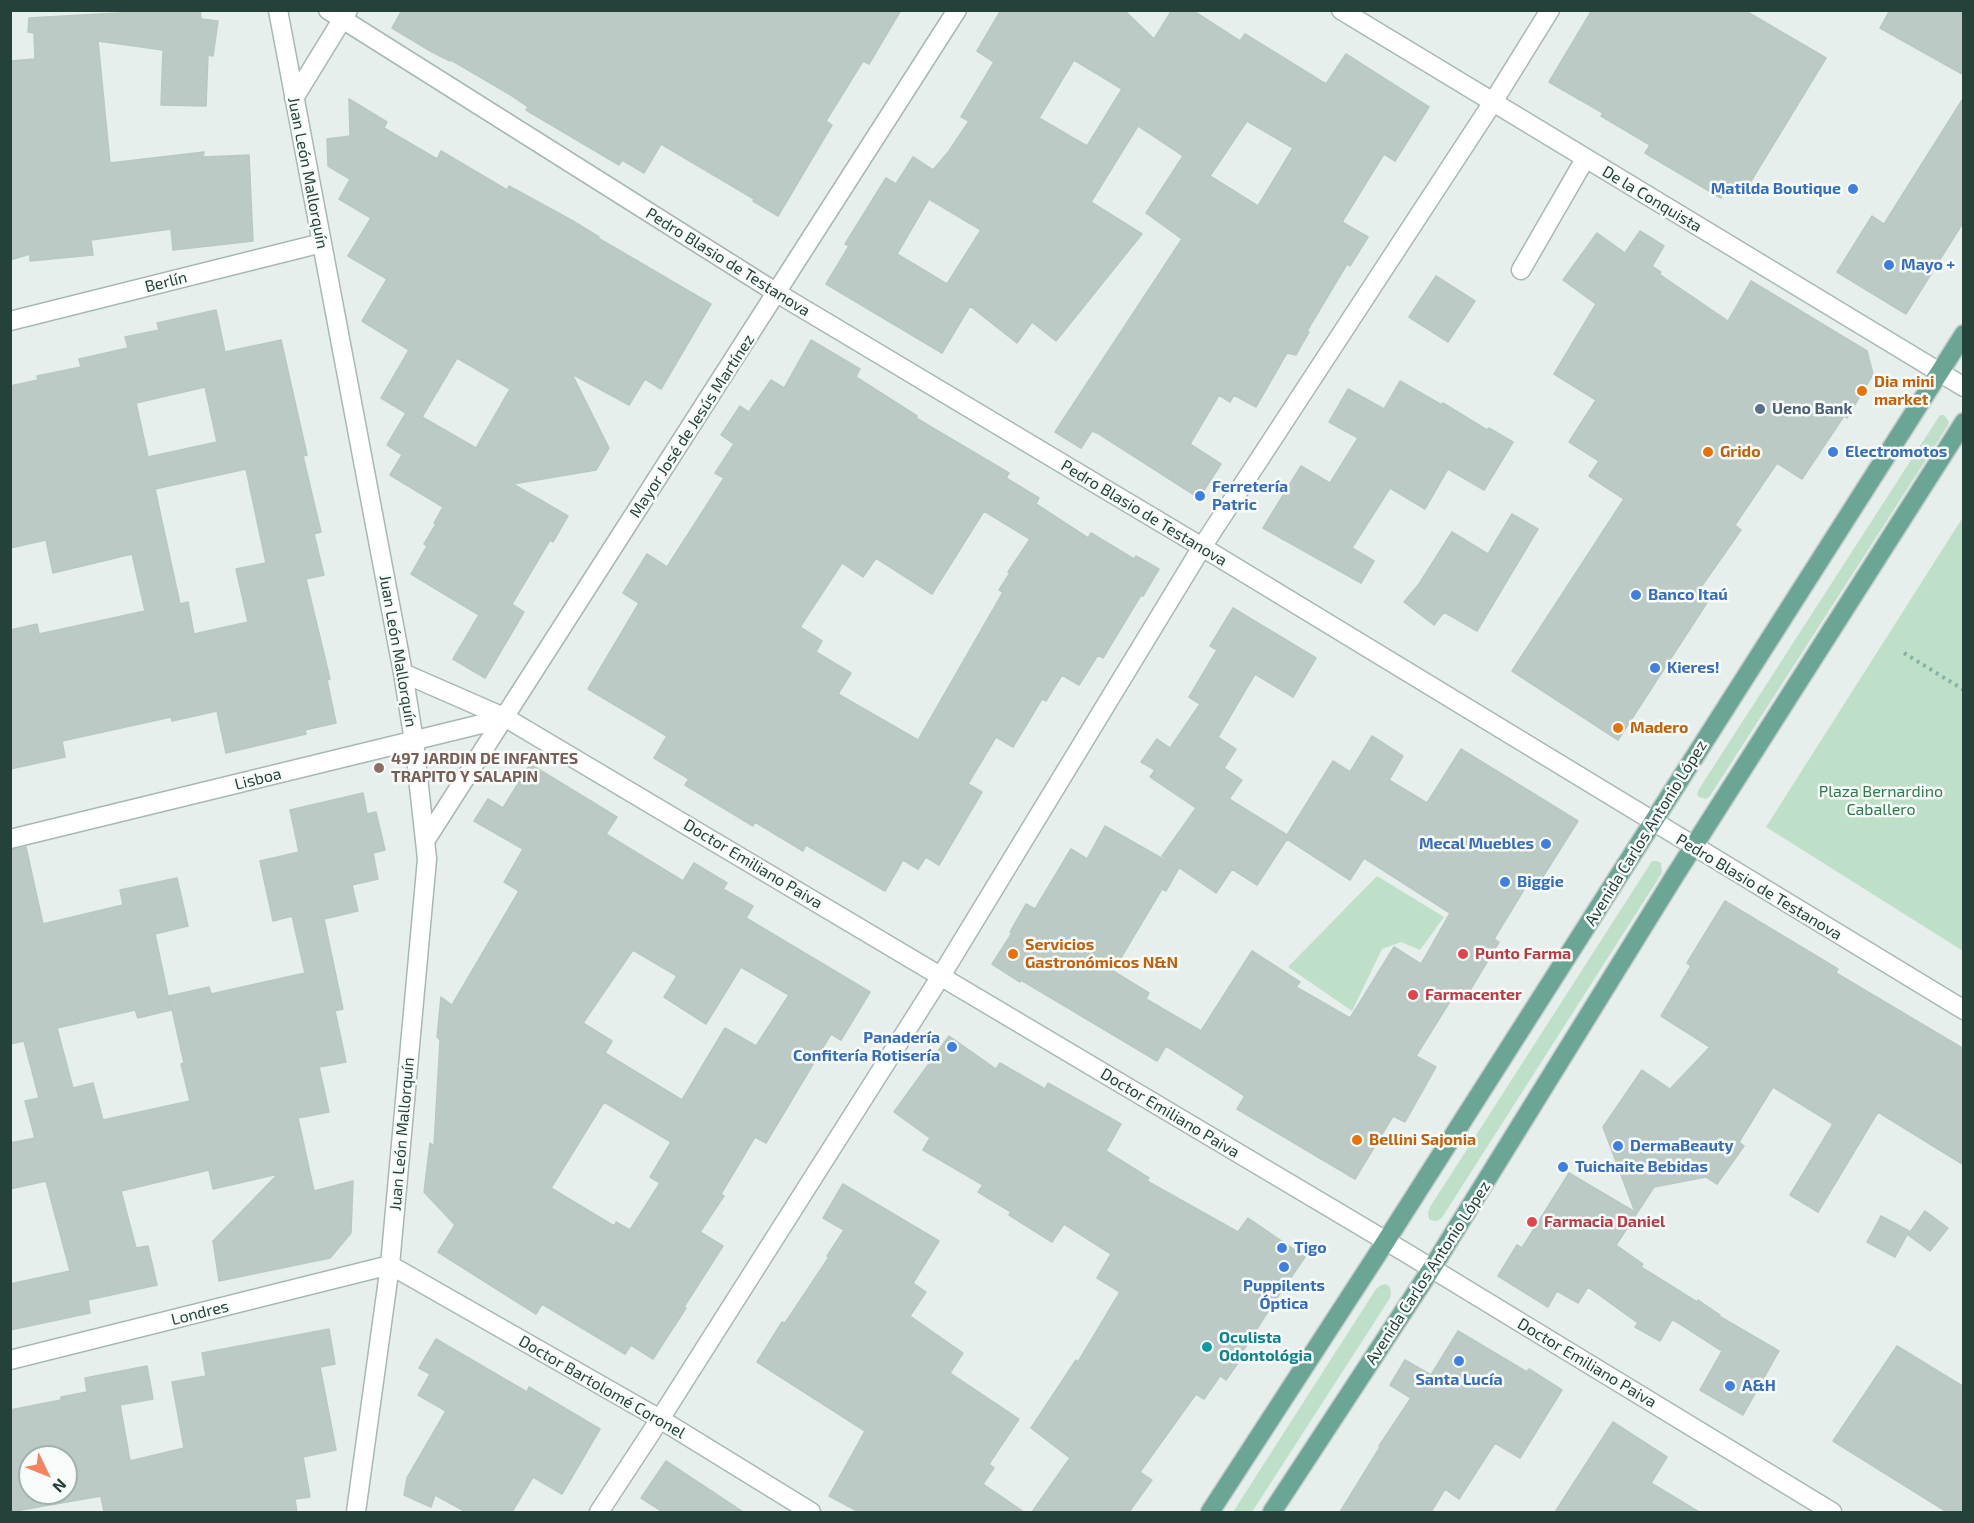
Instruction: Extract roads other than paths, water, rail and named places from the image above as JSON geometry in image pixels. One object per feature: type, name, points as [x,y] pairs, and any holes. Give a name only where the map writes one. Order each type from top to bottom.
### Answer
[{"type":"main road","name":"Avenida Carlos Antonio López","points":[[1210,1512],[1386,1241],[1964,334]]},
{"type":"main road","name":"Avenida Carlos Antonio López","points":[[1272,1512],[1432,1268],[1694,846],[1964,422]]},
{"type":"street","name":"Juan León Mallorquín","points":[[278,10],[404,673],[427,859],[390,1265],[356,1512]]},
{"type":"street","name":"Mayor José de Jesús Martínez","points":[[425,841],[957,10]]},
{"type":"street","name":"De la Conquista","points":[[1341,10],[1964,387]]},
{"type":"street","points":[[599,1512],[941,976],[1202,547],[1493,102],[1550,10]]},
{"type":"street","points":[[294,98],[339,14]]},
{"type":"street","name":"Pedro Blasio de Testanova","points":[[339,14],[777,293],[1202,547],[1964,1011]]},
{"type":"street","points":[[1521,270],[1585,159]]},
{"type":"street","name":"Berlín","points":[[10,321],[322,243]]},
{"type":"street","name":"Doctor Emiliano Paiva","points":[[404,673],[506,717],[1432,1268],[1832,1512]]},
{"type":"street","name":"Lisboa","points":[[10,839],[506,717]]},
{"type":"street","name":"Londres","points":[[10,1360],[390,1265]]},
{"type":"street","name":"Doctor Bartolomé Coronel","points":[[390,1265],[660,1419],[811,1512]]},
{"type":"place","name":"Matilda Boutique","points":[[1853,189]]},
{"type":"place","name":"Mayo +","points":[[1889,265]]},
{"type":"place","name":"Dia mini market","points":[[1862,391]]},
{"type":"place","name":"Ueno Bank","points":[[1760,409]]},
{"type":"place","name":"Grido","points":[[1708,452]]},
{"type":"place","name":"Electromotos","points":[[1833,452]]},
{"type":"place","name":"Ferretería Patric","points":[[1200,496]]},
{"type":"place","name":"Banco Itaú","points":[[1636,595]]},
{"type":"place","name":"Kieres!","points":[[1655,668]]},
{"type":"place","name":"Madero","points":[[1618,728]]},
{"type":"place","name":"497 JARDIN DE INFANTES TRAPITO Y SALAPIN","points":[[379,768]]},
{"type":"place","name":"Mecal Muebles","points":[[1546,844]]},
{"type":"place","name":"Biggie","points":[[1505,882]]},
{"type":"place","name":"Servicios Gastronómicos N&N","points":[[1013,954]]},
{"type":"place","name":"Punto Farma","points":[[1463,954]]},
{"type":"place","name":"Farmacenter","points":[[1413,995]]},
{"type":"place","name":"Panadería Confitería Rotisería","points":[[952,1047]]},
{"type":"place","name":"Bellini Sajonia","points":[[1357,1140]]},
{"type":"place","name":"DermaBeauty","points":[[1618,1146]]},
{"type":"place","name":"Tuichaite Bebidas","points":[[1563,1167]]},
{"type":"place","name":"Farmacia Daniel","points":[[1532,1222]]},
{"type":"place","name":"Tigo","points":[[1282,1248]]},
{"type":"place","name":"Puppilents Óptica","points":[[1284,1267]]},
{"type":"place","name":"Oculista Odontológia","points":[[1207,1347]]},
{"type":"place","name":"Santa Lucía","points":[[1459,1361]]},
{"type":"place","name":"A&H","points":[[1730,1386]]},
{"type":"park label","name":"Plaza Bernardino Caballero","points":[[1881,801]]}]
